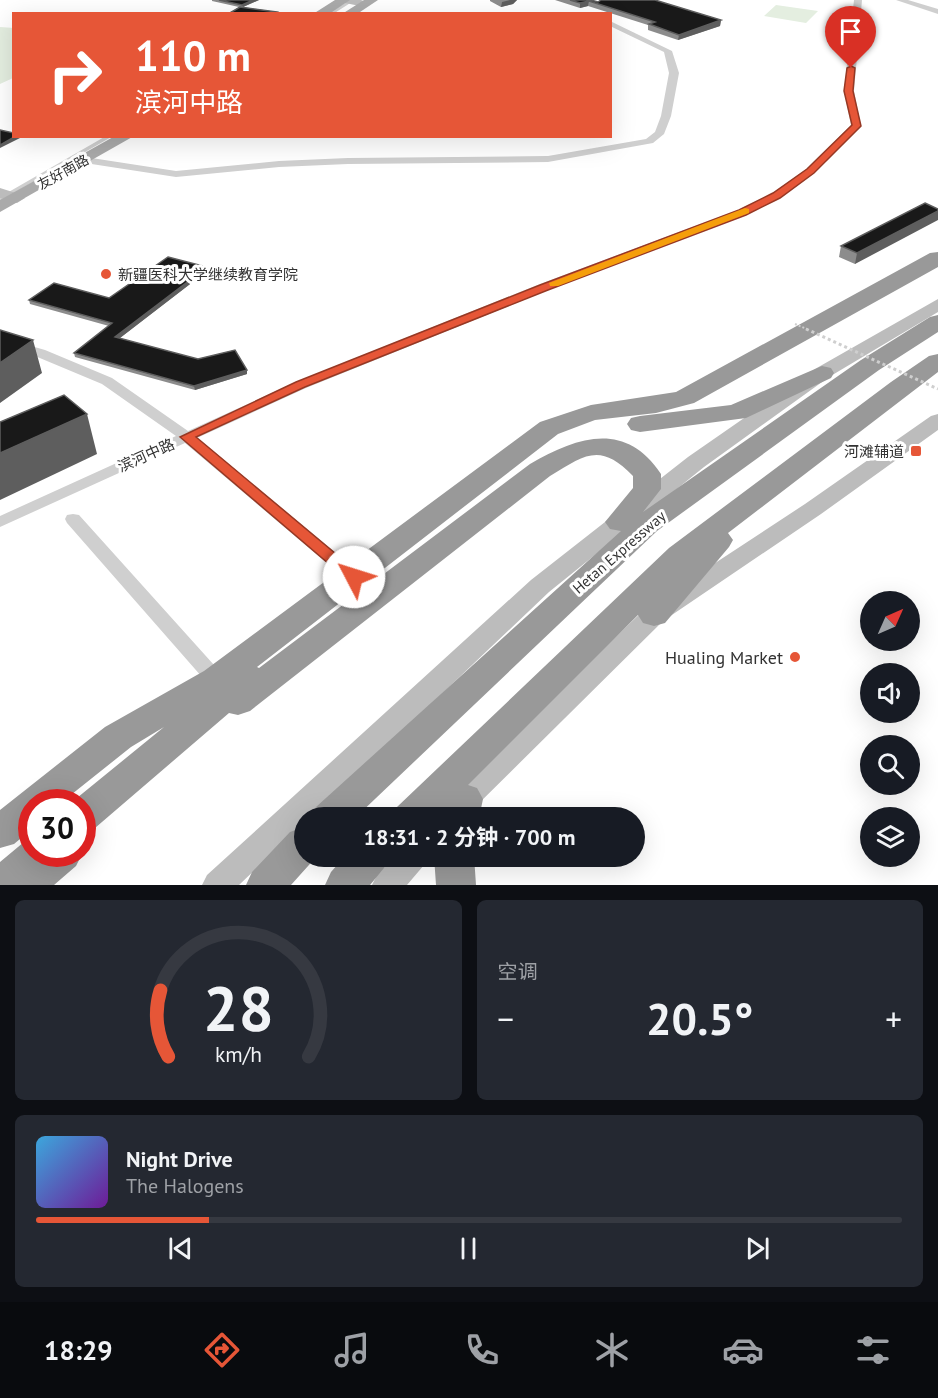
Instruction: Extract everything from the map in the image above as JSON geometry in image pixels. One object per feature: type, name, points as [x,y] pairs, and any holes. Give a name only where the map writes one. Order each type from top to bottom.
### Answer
[{"type":"highway","points":[[52,789],[118,737],[216,680],[549,428],[591,413],[663,404],[685,398],[938,258]]},
{"type":"highway","name":"Hetan Expressway","points":[[341,807],[647,524],[870,365],[936,311]]},
{"type":"highway","points":[[654,615],[707,552],[769,488],[900,387],[938,361]]},
{"type":"highway","points":[[96,823],[250,692],[566,439],[596,429],[737,412],[822,373]]},
{"type":"highway","points":[[421,807],[680,555],[846,430]]},
{"type":"highway","points":[[96,805],[237,686],[532,468],[575,449],[596,445],[616,448],[633,458],[646,474],[647,489],[620,522]]},
{"type":"highway","points":[[0,832],[18,817]]},
{"type":"highway","points":[[266,885],[294,855]]},
{"type":"highway","points":[[1,885],[22,867]]},
{"type":"highway","points":[[26,885],[47,867]]},
{"type":"highway","points":[[345,885],[361,867]]},
{"type":"highway","points":[[455,867],[456,885]]},
{"type":"main road","points":[[325,12],[357,2]]},
{"type":"main road","name":"友好南路","points":[[4,197],[95,138]]},
{"type":"main road","name":"友好南路","points":[[4,197],[85,160],[123,138]]},
{"type":"street","name":"滨河中路","points":[[0,522],[301,385],[544,287],[742,212],[777,195],[810,171],[856,126],[849,91],[858,0]]},
{"type":"street","points":[[900,0],[938,12]]},
{"type":"street","points":[[85,160],[176,174],[337,161],[548,159],[649,141],[659,134],[666,116],[674,73],[671,55],[668,51],[642,37],[612,24]]},
{"type":"street","points":[[218,885],[540,586],[620,522],[696,462],[822,373],[936,311]]},
{"type":"street","points":[[0,341],[40,353],[107,381],[187,437],[354,577]]},
{"type":"street","points":[[465,806],[654,615],[813,509],[938,420]]},
{"type":"street","points":[[73,519],[216,680]]},
{"type":"street","points":[[388,885],[404,867]]},
{"type":"street","points":[[470,867],[474,885]]},
{"type":"lane","points":[[333,12],[357,2]]},
{"type":"lane","points":[[4,197],[107,138]]},
{"type":"path","points":[[795,324],[938,389]]},
{"type":"green space","points":[[776,5],[818,11],[806,23],[764,16]]},
{"type":"green space","points":[[0,27],[12,28],[12,78],[0,84]]},
{"type":"building","points":[[219,0],[253,0],[242,5]]},
{"type":"building","points":[[570,0],[591,0],[598,2],[601,0],[655,0],[721,20],[679,35],[649,24],[655,22],[589,1],[580,3]]},
{"type":"building","points":[[240,7],[277,12],[231,12]]},
{"type":"building","points":[[0,130],[12,133],[12,138],[0,145]]},
{"type":"building","points":[[925,203],[938,211],[857,253],[841,246]]},
{"type":"building","points":[[168,257],[207,267],[115,337],[198,359],[235,350],[247,370],[194,386],[74,353],[112,323],[29,300],[54,283],[109,298]]},
{"type":"building","points":[[0,330],[33,340],[0,363]]},
{"type":"building","points":[[64,395],[87,414],[0,453],[0,422]]},
{"type":"slow traffic","points":[[554,283],[745,211]]},
{"type":"place","name":"新疆医科大学继续教育学院","points":[[106,274]]},
{"type":"place","name":"河滩辅道","points":[[916,451]]},
{"type":"place","name":"Hualing Market","points":[[795,657]]},
{"type":"route","points":[[354,577],[187,437],[301,385],[544,287],[742,212],[777,195],[810,171],[856,126],[849,91],[851,68]]}]
